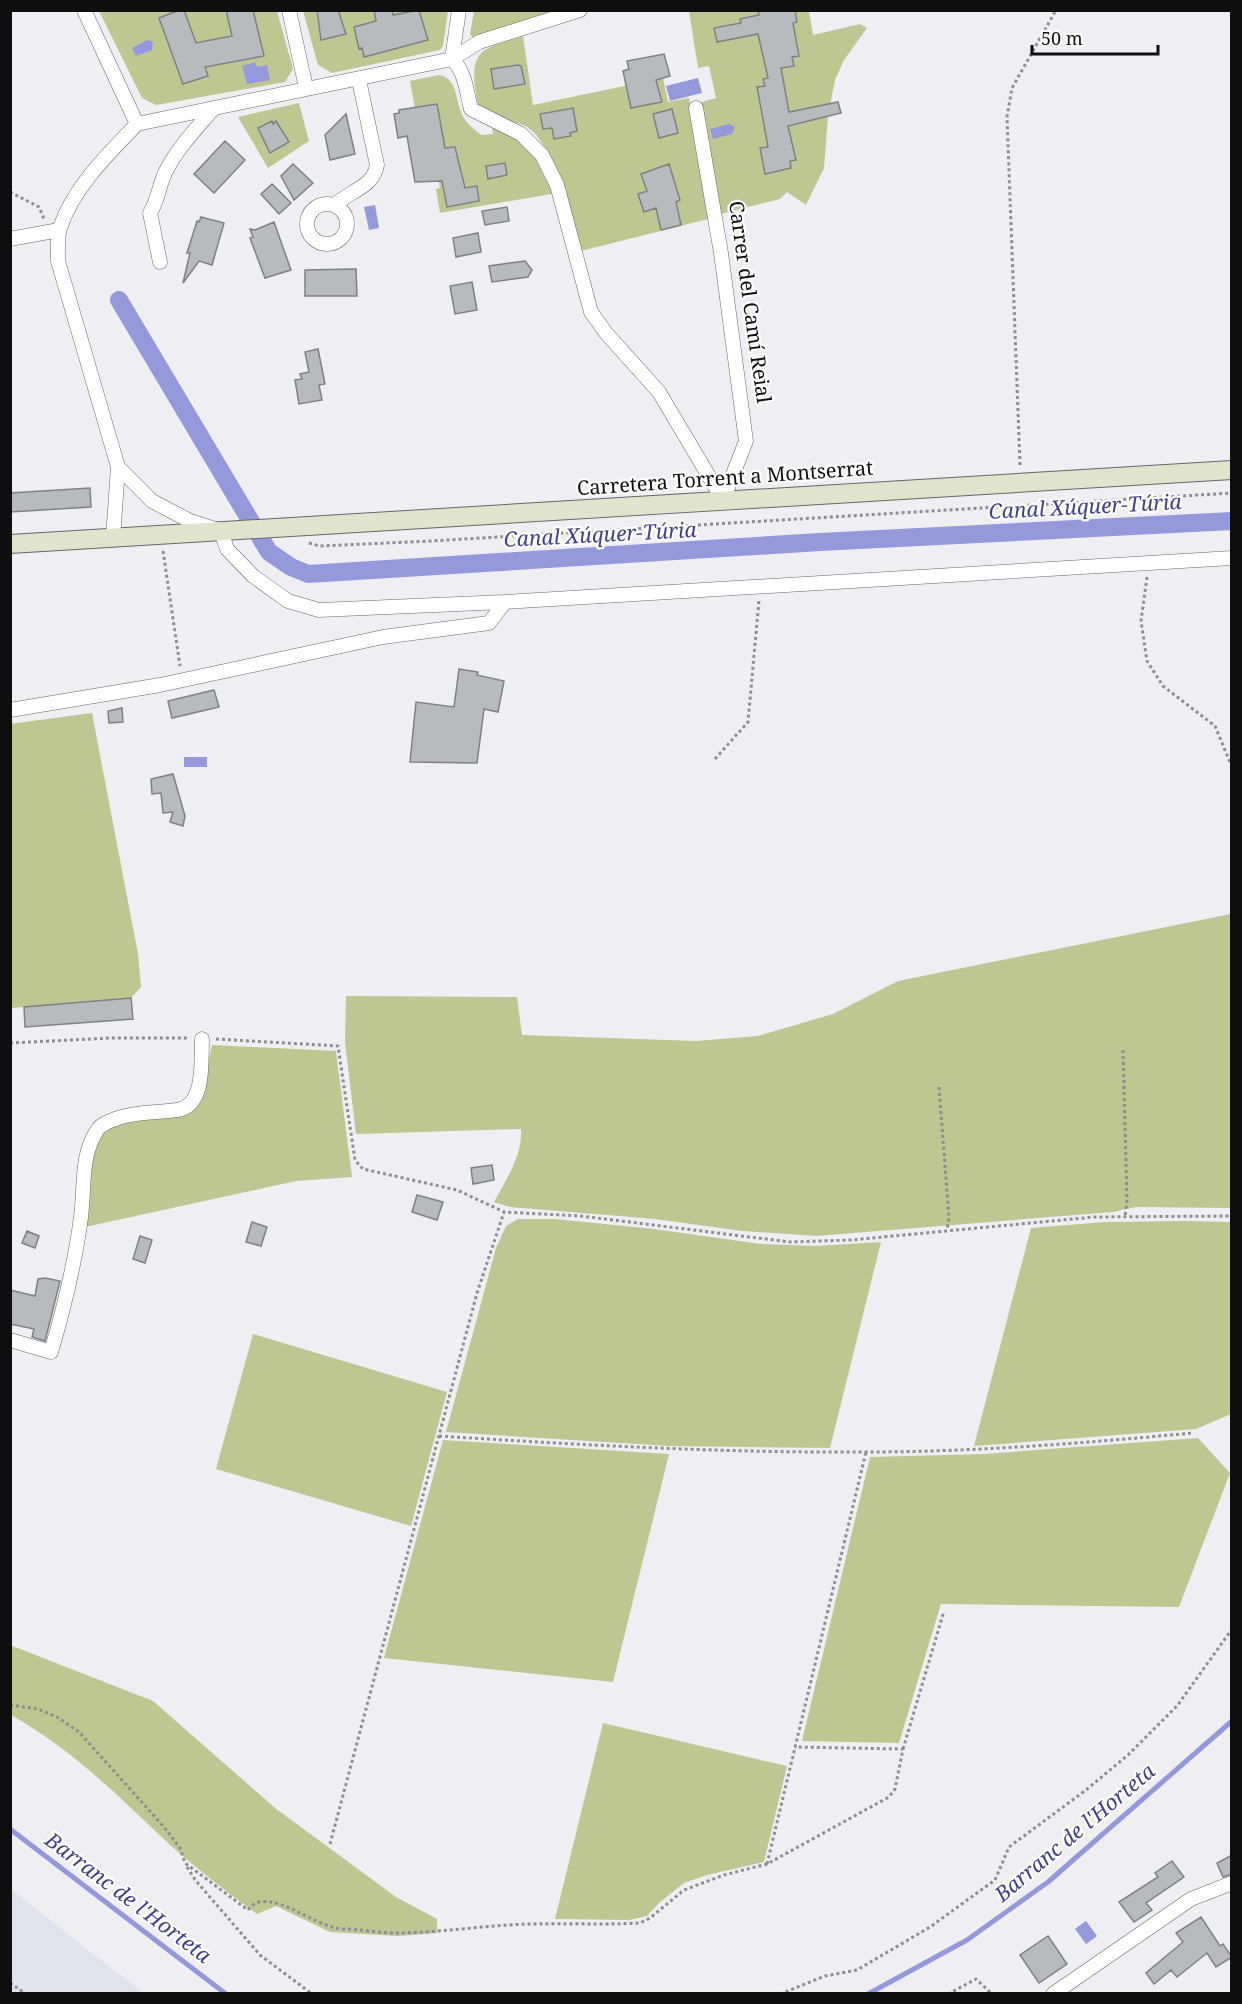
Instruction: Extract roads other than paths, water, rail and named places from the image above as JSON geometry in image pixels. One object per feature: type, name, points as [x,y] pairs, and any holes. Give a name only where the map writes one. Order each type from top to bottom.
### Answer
[{"type":"main road","name":"Carretera Torrent a Montserrat","points":[[225,531],[1232,470]]},
{"type":"main road","points":[[10,544],[225,531]]},
{"type":"street","points":[[84,10],[137,124]]},
{"type":"street","points":[[289,10],[306,87]]},
{"type":"street","points":[[452,59],[459,10]]},
{"type":"street","points":[[113,538],[118,467],[58,261],[54,231],[95,170],[137,124],[306,87],[358,80],[452,59],[479,42],[579,10]]},
{"type":"street","points":[[452,59],[460,67],[465,79],[471,109],[521,134],[542,155],[556,185],[591,312],[606,333],[659,392],[723,500]]},
{"type":"street","points":[[334,205],[376,174],[377,165],[358,80]]},
{"type":"street","points":[[160,262],[150,213],[155,205],[166,170],[179,149],[213,108]]},
{"type":"street","name":"Carrer del Camí Reial","points":[[696,108],[721,252],[746,441],[723,500]]},
{"type":"street","points":[[10,239],[54,231]]},
{"type":"street","points":[[118,467],[152,501],[190,521],[225,531],[227,549],[239,564],[271,590],[303,607],[348,610],[505,602],[1232,558]]},
{"type":"street","points":[[10,710],[182,680],[383,637],[489,623],[505,602]]},
{"type":"street","points":[[10,1340],[51,1352],[67,1297],[81,1218],[86,1157],[91,1141],[100,1125],[132,1113],[179,1110],[192,1102],[200,1079],[202,1038]]},
{"type":"street","points":[[1053,1994],[1191,1899],[1232,1883]]},
{"type":"water","points":[[147,40],[153,42],[152,50],[136,56],[132,48]]},
{"type":"water","points":[[255,62],[257,67],[267,65],[270,80],[247,84],[242,66]]},
{"type":"water","points":[[698,78],[702,93],[670,101],[666,86]]},
{"type":"water","points":[[729,124],[735,127],[732,134],[713,139],[710,129]]},
{"type":"water","points":[[375,205],[379,228],[369,230],[364,207]]},
{"type":"water","points":[[184,757],[207,757],[207,767],[184,767]]},
{"type":"water","points":[[1086,1921],[1097,1936],[1086,1944],[1075,1929]]},
{"type":"waterway","name":"Canal Xúquer-Túria","points":[[119,300],[269,552],[291,567],[308,574],[820,542],[1232,521]]},
{"type":"waterway","name":"Barranc de l'Horteta","points":[[868,1994],[967,1940],[1048,1882],[1232,1721]]},
{"type":"waterway","name":"Barranc de l'Horteta","points":[[10,1829],[226,1994]]}]
